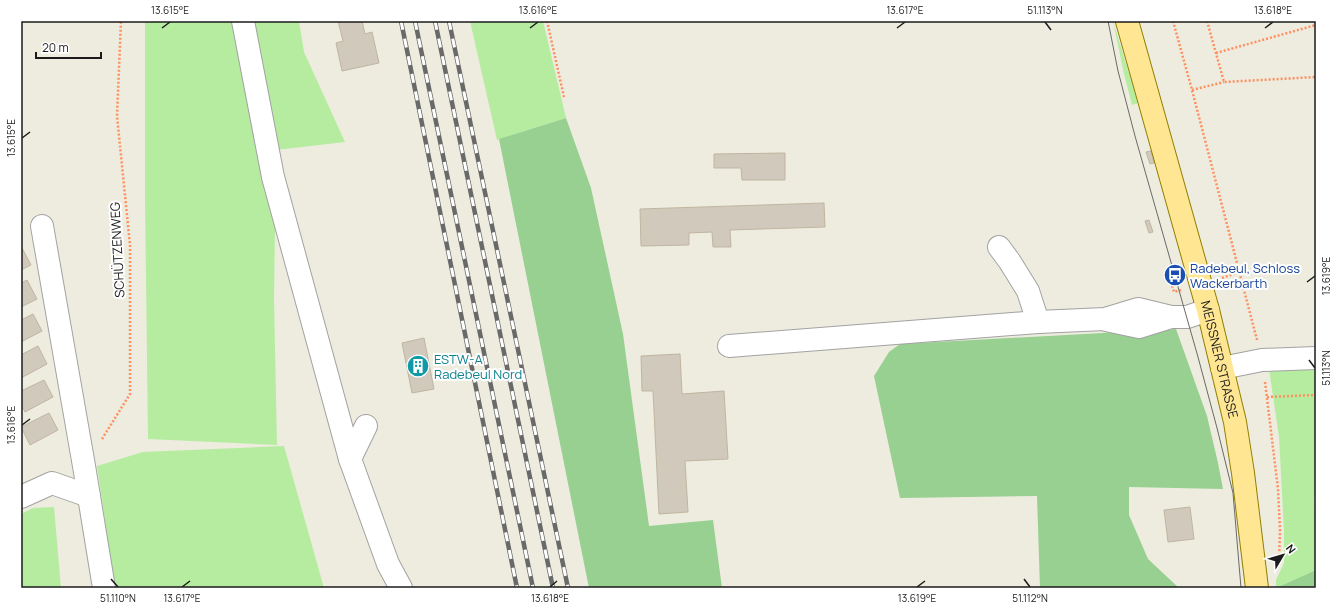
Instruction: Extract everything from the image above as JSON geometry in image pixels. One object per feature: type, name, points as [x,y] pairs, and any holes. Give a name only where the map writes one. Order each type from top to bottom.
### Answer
[{"type":"main road","name":"MEISSNER STRASSE","points":[[1127,21],[1208,310],[1235,422],[1243,473],[1257,588]]},
{"type":"street","points":[[243,21],[273,177],[350,458],[388,564],[401,588]]},
{"type":"street","points":[[42,226],[104,588]]},
{"type":"street","points":[[999,247],[1028,291],[1038,322]]},
{"type":"street","points":[[729,346],[1038,322],[1105,319],[1138,309],[1172,317],[1187,317],[1208,310]]},
{"type":"street","points":[[1222,368],[1262,360],[1316,358]]},
{"type":"street","points":[[350,458],[366,426]]},
{"type":"street","points":[[21,497],[52,483],[88,496]]},
{"type":"path","name":"SCHÜTZENWEG","points":[[84,466],[130,394],[130,245],[117,116],[121,21]]},
{"type":"path","points":[[547,21],[564,97]]},
{"type":"path","points":[[1173,21],[1262,360],[1278,489],[1280,530],[1279,564],[1275,570]]},
{"type":"path","points":[[1207,21],[1224,82]]},
{"type":"path","points":[[1216,53],[1316,25]]},
{"type":"path","points":[[1192,90],[1224,82],[1316,77]]},
{"type":"path","points":[[1170,278],[1174,292],[1186,288]]},
{"type":"path","points":[[1267,397],[1316,395]]},
{"type":"green space","points":[[145,21],[299,21],[304,52],[345,142],[276,150],[274,299],[277,445],[148,439],[145,198]]},
{"type":"green space","points":[[470,21],[543,21],[566,118],[497,140]]},
{"type":"green space","points":[[1113,21],[1138,103],[1132,105],[1124,74]]},
{"type":"green space","points":[[566,118],[591,188],[623,334],[649,526],[713,520],[722,588],[589,588],[499,139]]},
{"type":"green space","points":[[1176,329],[1207,416],[1223,489],[1129,487],[1129,515],[1148,559],[1179,588],[1040,588],[1037,496],[900,498],[874,376],[889,352],[900,344]]},
{"type":"green space","points":[[1316,367],[1316,496],[1314,497],[1316,570],[1276,588],[1276,580],[1284,563],[1284,531],[1279,437],[1269,369]]},
{"type":"green space","points":[[284,446],[324,588],[115,588],[97,466],[143,452]]},
{"type":"green space","points":[[54,507],[61,588],[21,588],[21,514],[33,508]]},
{"type":"green space","points":[[1316,570],[1316,588],[1276,588]]},
{"type":"building","points":[[338,21],[362,21],[365,34],[372,32],[379,63],[342,71],[336,43],[343,41]]},
{"type":"building","points":[[1151,151],[1154,163],[1150,164],[1146,152]]},
{"type":"building","points":[[785,153],[785,180],[742,180],[741,168],[714,168],[714,154]]},
{"type":"building","points":[[824,203],[825,227],[730,230],[731,247],[713,247],[712,232],[689,233],[689,245],[641,246],[640,209]]},
{"type":"building","points":[[1149,220],[1153,232],[1149,233],[1145,221]]},
{"type":"building","points":[[21,246],[31,265],[21,270]]},
{"type":"building","points":[[27,280],[37,299],[21,307],[21,283]]},
{"type":"building","points":[[33,314],[42,331],[21,342],[21,320]]},
{"type":"building","name":"ESTW-A Radebeul Nord","points":[[424,338],[434,389],[412,393],[402,343]]},
{"type":"building","points":[[38,346],[47,364],[21,378],[21,355]]},
{"type":"building","points":[[680,354],[682,394],[724,391],[728,459],[685,461],[688,512],[659,514],[653,391],[642,391],[641,356]]},
{"type":"building","points":[[44,380],[53,397],[25,412],[21,404],[21,391]]},
{"type":"building","points":[[49,413],[58,430],[30,445],[21,427]]},
{"type":"building","points":[[1190,507],[1194,539],[1168,542],[1164,510]]},
{"type":"tram line","points":[[1108,21],[1118,71],[1135,136],[1198,357],[1233,493],[1241,588]]},
{"type":"railway","points":[[401,21],[517,588]]},
{"type":"railway","points":[[415,21],[533,588]]},
{"type":"railway","points":[[435,21],[553,588]]},
{"type":"railway","points":[[449,21],[568,588]]},
{"type":"place","name":"Radebeul, Schloss Wackerbarth","points":[[1175,275]]},
{"type":"place","name":"ESTW-A Radebeul Nord","points":[[418,366]]}]
